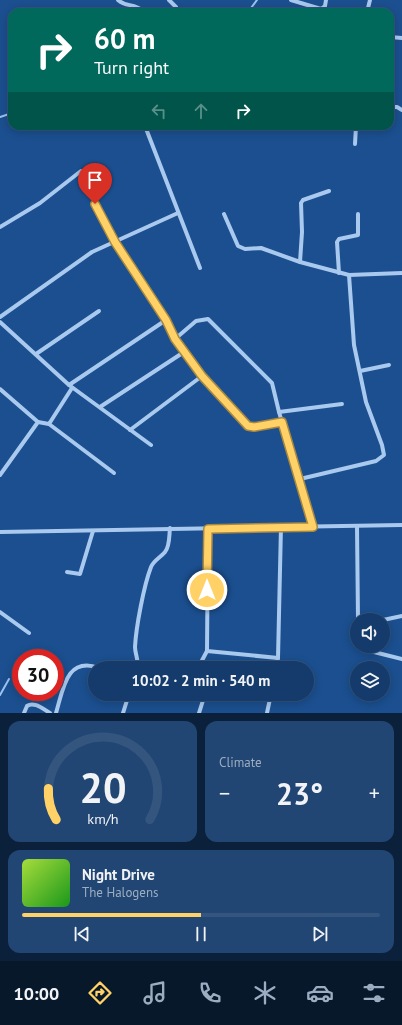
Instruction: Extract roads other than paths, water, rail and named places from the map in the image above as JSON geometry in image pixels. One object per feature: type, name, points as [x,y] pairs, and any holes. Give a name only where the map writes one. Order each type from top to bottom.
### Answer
[{"type":"street","points":[[118,0],[123,4],[138,6],[140,8]]},
{"type":"street","points":[[169,0],[176,7]]},
{"type":"street","points":[[291,0],[318,8]]},
{"type":"street","points":[[147,130],[200,268]]},
{"type":"street","points":[[355,144],[356,130]]},
{"type":"street","points":[[0,227],[40,203],[80,171]]},
{"type":"street","points":[[300,262],[302,232],[301,203],[303,200],[329,191]]},
{"type":"street","points":[[95,204],[115,242],[166,320],[175,339],[202,376],[248,426],[254,427],[282,422]]},
{"type":"street","points":[[0,317],[92,252],[178,213]]},
{"type":"street","points":[[224,214],[238,246],[241,248],[261,248],[300,262],[349,275],[402,273]]},
{"type":"street","points":[[339,273],[337,242],[339,239],[358,235],[358,214]]},
{"type":"street","points":[[300,479],[376,461],[384,455],[382,445],[366,402],[354,345],[349,275]]},
{"type":"street","points":[[36,354],[99,311]]},
{"type":"street","points":[[175,339],[196,321],[208,319],[268,377],[272,383],[279,412],[313,527]]},
{"type":"street","points":[[48,424],[70,386],[166,320]]},
{"type":"street","points":[[0,322],[70,386],[152,446]]},
{"type":"street","points":[[100,407],[184,352]]},
{"type":"street","points":[[360,371],[389,365]]},
{"type":"street","points":[[130,430],[202,376]]},
{"type":"street","points":[[0,389],[38,422],[48,424],[114,473]]},
{"type":"street","points":[[279,412],[342,404]]},
{"type":"street","points":[[0,475],[38,422]]},
{"type":"street","points":[[0,532],[402,525]]},
{"type":"street","points":[[277,661],[281,526]]},
{"type":"street","points":[[357,526],[358,613]]},
{"type":"street","points":[[138,661],[135,647],[144,593],[151,566],[168,548],[170,528]]},
{"type":"street","points":[[202,661],[207,651],[208,529]]},
{"type":"street","points":[[67,572],[79,575],[93,531]]},
{"type":"street","points":[[0,612],[29,633]]},
{"type":"street","points":[[390,619],[402,616]]},
{"type":"street","points":[[207,651],[278,658]]},
{"type":"street","points":[[378,653],[402,659]]},
{"type":"street","points":[[56,713],[70,672],[76,667],[83,665],[88,666]]},
{"type":"street","points":[[123,713],[127,701]]},
{"type":"street","points":[[198,713],[202,701]]},
{"type":"street","points":[[267,713],[270,701]]},
{"type":"street","points":[[24,713],[27,706],[33,704],[50,713]]},
{"type":"waterway","points":[[251,8],[257,0]]},
{"type":"waterway","points":[[0,117],[8,114]]},
{"type":"waterway","points":[[0,695],[9,679]]}]
